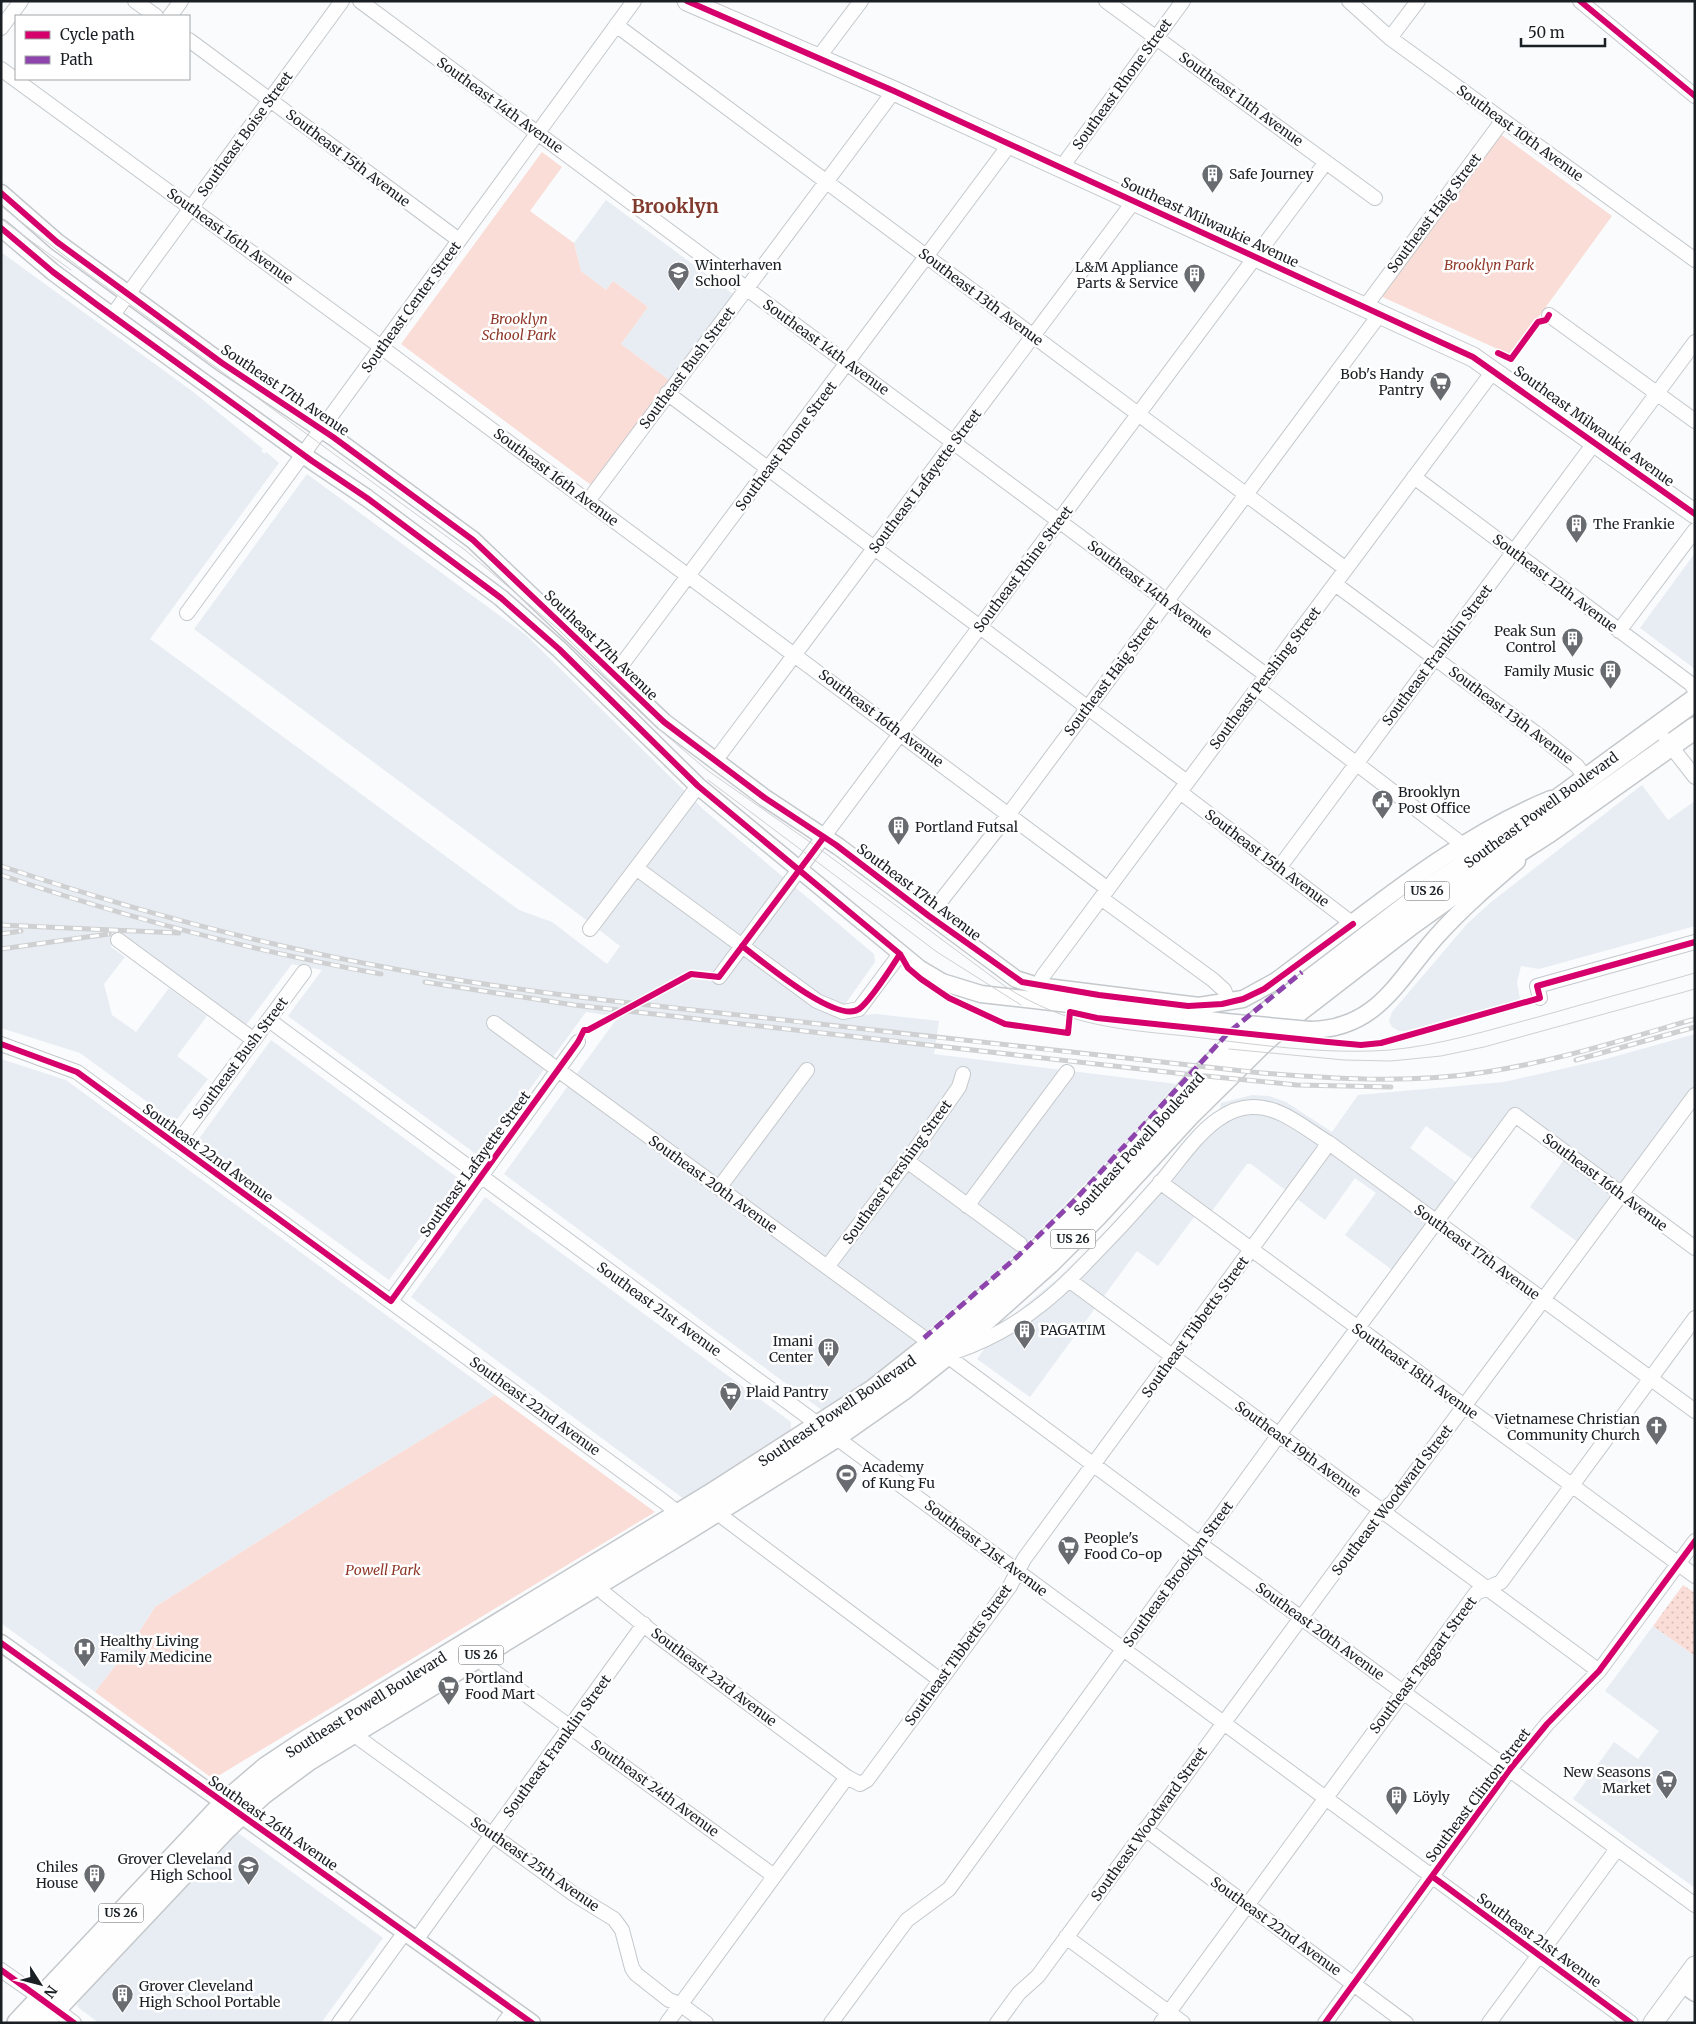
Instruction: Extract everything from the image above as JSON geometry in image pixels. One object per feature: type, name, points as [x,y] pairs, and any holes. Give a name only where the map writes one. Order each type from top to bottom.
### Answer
[{"type":"main road","name":"Southeast Milwaukie Avenue","points":[[687,1],[894,91],[1373,310],[1473,358],[1494,370],[1695,514]]},
{"type":"main road","name":"Southeast Powell Boulevard","points":[[18,2023],[46,2010],[232,1810],[290,1773],[348,1726],[682,1523],[828,1431],[902,1390],[939,1350],[1128,1159],[1197,1079],[1257,1022],[1425,892],[1580,784],[1656,726],[1695,700]]},
{"type":"main road","name":"Southeast Powell Boulevard","points":[[939,1350],[1049,1263],[1098,1214],[1190,1114],[1270,1036],[1328,987],[1467,884],[1547,834],[1695,728]]},
{"type":"main road","points":[[1653,2023],[1690,1986],[1695,1966]]},
{"type":"street","points":[[1,28],[21,1]]},
{"type":"street","points":[[136,1],[155,15]]},
{"type":"street","points":[[171,15],[181,1]]},
{"type":"street","name":"Southeast Boise Street","points":[[112,316],[342,1]]},
{"type":"street","name":"Southeast 14th Avenue","points":[[360,1],[848,362],[1266,675]]},
{"type":"street","name":"Southeast Center Street","points":[[187,612],[634,1]]},
{"type":"street","points":[[818,58],[861,1]]},
{"type":"street","name":"Southeast 11th Avenue","points":[[1106,1],[1375,198]]},
{"type":"street","name":"Southeast Rhone Street","points":[[1061,168],[1183,1]]},
{"type":"street","name":"Southeast 10th Avenue","points":[[1349,1],[1390,38],[1695,260]]},
{"type":"street","points":[[1390,38],[1418,1]]},
{"type":"street","points":[[1580,1],[1695,96]]},
{"type":"street","name":"Southeast 13th Avenue","points":[[616,25],[1346,569]]},
{"type":"street","name":"Southeast 15th Avenue","points":[[190,41],[459,240]]},
{"type":"street","name":"Southeast 16th Avenue","points":[[1,69],[15,79]]},
{"type":"street","name":"Southeast 16th Avenue","points":[[16,80],[381,347],[1009,814],[1213,980],[1224,990],[1229,1002]]},
{"type":"street","name":"Southeast Bush Street","points":[[588,501],[894,91]]},
{"type":"street","name":"Southeast Haig Street","points":[[929,916],[1009,814],[1245,494],[1503,120]]},
{"type":"street","name":"Southeast Rhone Street","points":[[611,671],[623,663],[689,577],[1010,144]]},
{"type":"street","name":"Southeast Rhine Street","points":[[719,977],[902,734],[1326,162]]},
{"type":"street","name":"Southeast 17th Avenue","points":[[1,193],[57,242],[222,363],[321,429],[472,540],[658,717],[765,798],[824,837],[929,916],[1016,978],[1038,986],[1199,1006],[1229,1002],[1252,995],[1276,982],[1462,844],[1514,814],[1580,784]]},
{"type":"street","name":"Southeast Lafayette Street","points":[[715,761],[1134,201]]},
{"type":"street","points":[[1,228],[53,272],[112,316],[302,455],[367,498],[502,598],[559,649],[698,786],[900,954],[942,982],[981,994],[1226,1022],[1310,1030],[1350,1023],[1381,1003],[1458,914],[1547,834]]},
{"type":"street","points":[[1549,315],[1695,421]]},
{"type":"street","points":[[1612,454],[1695,342]]},
{"type":"street","name":"Southeast Pershing Street","points":[[1038,986],[1043,976],[1494,370]]},
{"type":"street","name":"Southeast 15th Avenue","points":[[667,393],[1087,706],[1279,868],[1353,924]]},
{"type":"street","name":"Southeast Franklin Street","points":[[1279,868],[1595,442]]},
{"type":"street","name":"Southeast 12th Avenue","points":[[1414,477],[1690,684],[1695,690]]},
{"type":"street","points":[[1619,631],[1695,530]]},
{"type":"street","name":"Southeast 13th Avenue","points":[[1335,584],[1577,766],[1580,784]]},
{"type":"street","points":[[1257,688],[1462,844]]},
{"type":"street","points":[[1656,726],[1695,777]]},
{"type":"street","points":[[590,929],[698,786]]},
{"type":"street","points":[[636,868],[817,1001],[848,1012],[859,1009],[864,1004],[900,954]]},
{"type":"street","points":[[118,940],[254,1040]]},
{"type":"street","points":[[1540,998],[1537,986],[1695,942]]},
{"type":"street","name":"Southeast Bush Street","points":[[176,1145],[304,972]]},
{"type":"street","name":"Southeast 21st Avenue","points":[[269,1020],[481,1178],[828,1431],[1631,2023]]},
{"type":"street","name":"Southeast 20th Avenue","points":[[494,1023],[1095,1464],[1200,1544],[1695,1905]]},
{"type":"street","name":"Southeast Lafayette Street","points":[[391,1301],[578,1042]]},
{"type":"street","name":"Southeast 22nd Avenue","points":[[1,1044],[77,1072],[663,1501],[682,1523]]},
{"type":"street","points":[[719,1188],[807,1070]]},
{"type":"street","points":[[967,1206],[1067,1072]]},
{"type":"street","name":"Southeast Pershing Street","points":[[827,1267],[907,1161],[959,1087],[963,1074]]},
{"type":"street","name":"Southeast Woodward Street","points":[[997,2023],[1019,1993],[1038,1976],[1375,1517],[1393,1502],[1465,1408],[1621,1193],[1695,1095]]},
{"type":"street","name":"Southeast 17th Avenue","points":[[1160,1182],[1208,1127],[1229,1112],[1252,1107],[1269,1109],[1287,1116],[1329,1143],[1695,1411]]},
{"type":"street","name":"Southeast 16th Avenue","points":[[1515,1115],[1695,1248]]},
{"type":"street","name":"Southeast Brooklyn Street","points":[[831,2023],[907,1920],[949,1889],[1435,1221],[1515,1115]]},
{"type":"street","name":"Southeast Tibbetts Street","points":[[847,1777],[860,1784],[867,1780],[1010,1586],[1017,1572],[1329,1143]]},
{"type":"street","points":[[907,1161],[1020,1244]]},
{"type":"street","points":[[939,1350],[994,1336],[1025,1317],[1069,1280],[1160,1182]]},
{"type":"street","name":"Southeast 18th Avenue","points":[[1160,1182],[1357,1329],[1695,1576]]},
{"type":"street","name":"Southeast 19th Avenue","points":[[1069,1280],[1599,1671]]},
{"type":"street","name":"Southeast Taggart Street","points":[[1165,2017],[1476,1593],[1501,1582],[1695,1318]]},
{"type":"street","points":[[714,1503],[724,1518],[940,1680]]},
{"type":"street","name":"Southeast Clinton Street","points":[[1325,2023],[1510,1769],[1547,1724],[1599,1671],[1695,1541]]},
{"type":"street","name":"Southeast 23rd Avenue","points":[[594,1576],[604,1593],[847,1777]]},
{"type":"street","name":"Southeast Franklin Street","points":[[339,2023],[493,1834],[644,1624]]},
{"type":"street","name":"Southeast 26th Avenue","points":[[1,1642],[232,1810],[411,1936],[509,2016],[532,2023]]},
{"type":"street","name":"Southeast 24th Avenue","points":[[473,1650],[488,1667],[774,1876]]},
{"type":"street","name":"Southeast 25th Avenue","points":[[348,1726],[575,1895],[614,1920],[622,1930],[630,1962],[636,1974],[669,2000],[680,2004],[706,2023]]},
{"type":"street","points":[[667,2023],[847,1777]]},
{"type":"street","name":"Southeast 22nd Avenue","points":[[1145,1829],[1406,2023]]},
{"type":"street","points":[[1490,2023],[1617,1849]]},
{"type":"street","points":[[1066,1937],[1165,2017],[1183,2023]]},
{"type":"street","points":[[1,1970],[46,2010],[74,2023]]},
{"type":"shaded area","name":"Winterhaven School","points":[[606,200],[733,294],[669,380],[621,344],[648,307],[613,281],[606,290],[581,271],[574,243]]},
{"type":"shaded area","points":[[1,252],[192,391],[263,449],[261,451],[265,454],[266,452],[279,463],[150,639],[519,910],[552,922],[607,964],[620,946],[194,629],[307,474],[526,635],[704,810],[874,954],[875,962],[839,1013],[851,1016],[876,1014],[939,1021],[934,1054],[1176,1084],[1122,1146],[1013,1257],[868,1382],[823,1411],[504,1174],[618,1017],[586,1012],[480,1157],[288,1016],[322,970],[292,964],[246,1025],[125,937],[112,943],[111,947],[125,957],[104,984],[112,1015],[136,1032],[169,988],[207,1016],[177,1056],[208,1079],[175,1122],[80,1053],[1,1028]]},
{"type":"shaded area","points":[[1695,553],[1695,669],[1640,628]]},
{"type":"shaded area","points":[[1642,785],[1668,820],[1695,801],[1695,926],[1539,969],[1521,966],[1517,982],[1520,999],[1405,1031],[1399,1031],[1392,1027],[1389,1021],[1392,1012],[1467,924],[1491,902]]},
{"type":"shaded area","points":[[1695,1034],[1695,1101],[1586,1248],[1530,1207],[1566,1157],[1516,1120],[1482,1166],[1426,1126],[1410,1148],[1464,1188],[1399,1275],[1345,1235],[1376,1193],[1355,1178],[1325,1220],[1251,1164],[1247,1164],[1206,1219],[1197,1213],[1158,1266],[1137,1251],[1030,1397],[977,1359],[1003,1323],[1055,1281],[1093,1245],[1220,1108],[1221,1103],[1252,1095],[1269,1096],[1286,1102],[1332,1132],[1358,1095],[1504,1082],[1606,1059]]},
{"type":"shaded area","points":[[271,1040],[462,1181],[389,1280],[198,1140]]},
{"type":"shaded area","points":[[1,1059],[66,1080],[495,1395],[336,1492],[155,1607],[129,1648],[95,1692],[1,1623]]},
{"type":"shaded area","points":[[485,1197],[791,1422],[791,1430],[684,1499],[411,1297]]},
{"type":"shaded area","points":[[1653,1626],[1695,1656],[1695,1888],[1573,1799],[1614,1742],[1638,1759],[1659,1731],[1605,1691]]},
{"type":"shaded area","name":"Grover Cleveland High School","points":[[234,1833],[238,1833],[383,1938],[321,2023],[99,2023],[79,2008],[77,2005],[81,1998]]},
{"type":"green space","name":"Brooklyn Park","points":[[1499,133],[1612,216],[1511,355],[1378,295]]},
{"type":"green space","name":"Brooklyn School Park","points":[[542,152],[562,167],[530,211],[574,243],[581,271],[606,290],[613,281],[648,307],[621,344],[669,380],[591,485],[401,344]]},
{"type":"green space","name":"Powell Park","points":[[495,1395],[655,1512],[213,1779],[95,1692],[129,1648],[155,1607],[336,1492]]},
{"type":"green space","points":[[1683,1585],[1695,1593],[1695,1656],[1653,1626]]},
{"type":"tram line","points":[[1,206],[79,267],[465,550],[558,629],[660,730],[707,770],[817,847],[1006,987],[1050,1010],[1093,1024],[1137,1031],[1314,1050],[1390,1050],[1428,1045],[1465,1036],[1695,973]]},
{"type":"tram line","points":[[1,219],[71,270]]},
{"type":"tram line","points":[[708,780],[937,952],[1021,1005]]},
{"type":"tram line","points":[[1229,1049],[1344,1060],[1391,1061],[1441,1056],[1484,1047],[1695,989]]},
{"type":"railway","points":[[1,866],[95,896],[239,936],[335,957],[477,983],[616,1001],[1252,1072],[1310,1077],[1369,1079],[1457,1076],[1565,1056],[1695,1019]]},
{"type":"railway","points":[[1,875],[189,932],[285,955],[381,974]]},
{"type":"railway","points":[[1,925],[179,933]]},
{"type":"railway","points":[[1,934],[21,931]]},
{"type":"railway","points":[[1,949],[109,934]]},
{"type":"railway","points":[[425,982],[574,1005],[1185,1074],[1297,1085],[1391,1087]]},
{"type":"railway","points":[[1576,1060],[1695,1027]]},
{"type":"marked path","points":[[924,1338],[1018,1256],[1074,1201],[1228,1033],[1302,972]]},
{"type":"cycle path","points":[[687,1],[894,91],[1473,357],[1695,514]]},
{"type":"cycle path","points":[[1580,1],[1695,96]]},
{"type":"cycle path","points":[[1,193],[57,242],[222,363],[333,437],[473,540],[664,722],[765,798],[836,845],[929,916],[1022,982],[1099,995],[1188,1006],[1222,1004],[1243,999],[1264,989],[1353,924]]},
{"type":"cycle path","points":[[1,228],[53,272],[96,304],[312,461],[367,498],[501,598],[559,649],[698,786],[900,954],[908,968],[921,979],[949,998],[1005,1024],[1068,1033],[1070,1012],[1097,1018],[1328,1042],[1361,1045],[1381,1043],[1540,998],[1537,986],[1695,942]]},
{"type":"cycle path","points":[[1498,353],[1511,359],[1538,322],[1546,320],[1549,315]]},
{"type":"cycle path","points":[[1,1044],[77,1072],[391,1301],[578,1042],[584,1030],[588,1030],[691,974],[719,977],[824,837]]},
{"type":"cycle path","points":[[742,946],[799,989],[834,1008],[848,1011],[859,1009],[864,1005],[900,954]]},
{"type":"cycle path","points":[[1325,2023],[1510,1769],[1547,1724],[1599,1671],[1695,1541]]},
{"type":"cycle path","points":[[1,1643],[532,2023]]},
{"type":"cycle path","points":[[1433,1877],[1631,2023]]},
{"type":"cycle path","points":[[1,1970],[74,2023]]},
{"type":"place","name":"Safe Journey","points":[[1213,193]]},
{"type":"place","name":"Winterhaven School","points":[[679,292]]},
{"type":"place","name":"L&M Appliance Parts & Service","points":[[1194,294]]},
{"type":"place","name":"Bob's Handy Pantry","points":[[1440,401]]},
{"type":"place","name":"The Frankie","points":[[1577,543]]},
{"type":"place","name":"Peak Sun Control","points":[[1572,658]]},
{"type":"place","name":"Family Music","points":[[1610,690]]},
{"type":"place","name":"Brooklyn Post Office","points":[[1382,819]]},
{"type":"place","name":"Portland Futsal","points":[[899,846]]},
{"type":"place","name":"PAGATIM","points":[[1024,1349]]},
{"type":"place","name":"Imani Center","points":[[829,1368]]},
{"type":"place","name":"Plaid Pantry","points":[[730,1411]]},
{"type":"place","name":"Vietnamese Christian Community Church","points":[[1656,1446]]},
{"type":"place","name":"Academy of Kung Fu","points":[[846,1494]]},
{"type":"place","name":"People's Food Co-op","points":[[1068,1565]]},
{"type":"place","name":"Healthy Living Family Medicine","points":[[84,1668]]},
{"type":"place","name":"Portland Food Mart","points":[[449,1705]]},
{"type":"place","name":"New Seasons Market","points":[[1667,1799]]},
{"type":"place","name":"Löyly","points":[[1397,1816]]},
{"type":"place","name":"Grover Cleveland High School","points":[[248,1886]]},
{"type":"place","name":"Chiles House","points":[[94,1894]]},
{"type":"place","name":"Grover Cleveland High School Portable","points":[[123,2013]]},
{"type":"district","name":"Brooklyn","points":[[675,206]]}]
